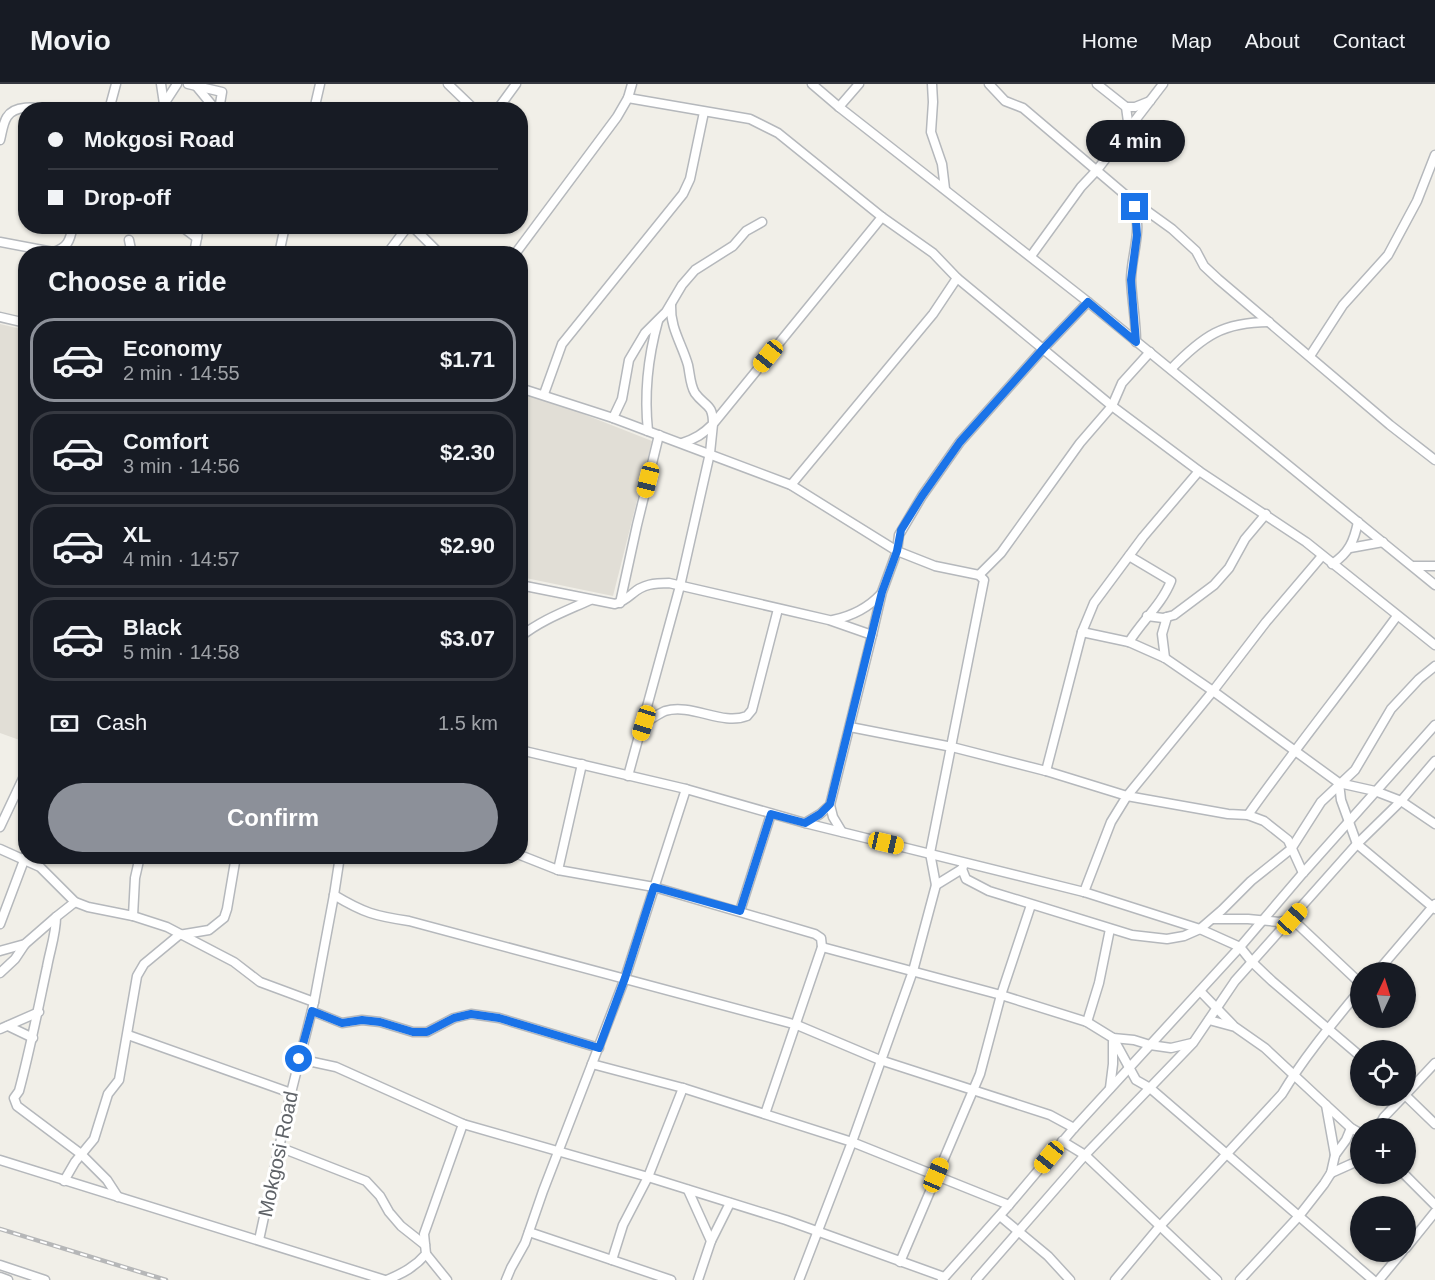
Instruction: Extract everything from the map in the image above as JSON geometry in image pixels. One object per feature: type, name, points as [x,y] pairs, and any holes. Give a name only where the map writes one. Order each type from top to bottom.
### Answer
[{"type":"street","points":[[111,102],[116,84]]},
{"type":"street","points":[[161,84],[163,102]]},
{"type":"street","points":[[166,102],[177,84]]},
{"type":"street","points":[[316,102],[320,84]]},
{"type":"street","points":[[448,84],[467,102]]},
{"type":"street","points":[[503,102],[516,84]]},
{"type":"street","points":[[521,246],[596,145],[627,98],[632,84]]},
{"type":"street","points":[[812,84],[1031,256],[1435,585]]},
{"type":"street","points":[[839,107],[859,84]]},
{"type":"street","points":[[932,84],[931,132],[942,164],[945,189]]},
{"type":"street","points":[[989,84],[1005,101],[1023,108],[1130,198],[1172,229],[1196,251],[1204,266],[1218,279],[1390,425],[1435,460]]},
{"type":"street","points":[[1097,84],[1126,107],[1129,130]]},
{"type":"street","points":[[1031,256],[1081,187],[1129,130],[1163,84]]},
{"type":"street","points":[[191,85],[222,88]]},
{"type":"street","points":[[191,85],[201,91],[210,102]]},
{"type":"street","points":[[627,98],[750,119],[778,133],[882,217],[933,253],[957,278],[1112,406],[1199,471],[1306,542],[1435,645]]},
{"type":"street","points":[[1126,107],[1135,107],[1150,101]]},
{"type":"street","points":[[0,140],[6,118],[10,113],[18,111]]},
{"type":"street","points":[[544,394],[562,344],[683,194],[690,179],[704,112]]},
{"type":"street","points":[[1310,356],[1343,306],[1388,255],[1417,201],[1435,155]]},
{"type":"street","points":[[1130,198],[1137,217],[1131,280],[1136,342]]},
{"type":"street","points":[[681,443],[696,438],[713,424],[882,217]]},
{"type":"street","points":[[613,418],[622,399],[629,360],[645,333],[671,305],[682,285],[695,270],[733,246],[746,231],[762,222]]},
{"type":"street","points":[[192,234],[197,238]]},
{"type":"street","points":[[196,246],[198,234]]},
{"type":"street","points":[[420,234],[432,246]]},
{"type":"street","points":[[0,242],[21,246]]},
{"type":"street","points":[[791,485],[933,314],[957,278]]},
{"type":"street","points":[[842,832],[833,817],[830,804],[882,592],[897,551],[901,530],[960,442],[1088,302]]},
{"type":"street","points":[[628,776],[680,586],[710,453],[713,424],[711,410],[693,391],[687,364],[672,324],[671,305]]},
{"type":"street","points":[[0,317],[18,321]]},
{"type":"street","points":[[648,431],[646,413],[648,367],[658,320]]},
{"type":"street","points":[[1171,369],[1202,340],[1221,329],[1248,322],[1269,322]]},
{"type":"street","points":[[979,575],[1001,553],[1080,443],[1112,406],[1122,383],[1150,352]]},
{"type":"street","points":[[528,390],[710,453],[791,485],[897,551],[935,566],[979,575],[984,579],[930,853],[936,885],[913,971],[852,1142],[799,1280]]},
{"type":"street","points":[[620,603],[659,435]]},
{"type":"street","points":[[1046,771],[1082,632],[1094,603],[1129,555],[1199,471]]},
{"type":"street","points":[[1147,616],[1163,618],[1174,615],[1214,585],[1229,568],[1245,539],[1266,514]]},
{"type":"street","points":[[1332,564],[1342,558],[1350,548],[1358,522]]},
{"type":"street","points":[[1350,548],[1383,542]]},
{"type":"street","points":[[1129,555],[1171,581],[1167,593],[1129,642]]},
{"type":"street","points":[[1084,892],[1111,822],[1127,796],[1266,622],[1322,556]]},
{"type":"street","points":[[1414,566],[1435,566]]},
{"type":"street","points":[[528,587],[609,604],[620,603],[642,586],[655,583],[680,586],[829,620],[872,635]]},
{"type":"street","points":[[829,620],[843,618],[861,610],[872,603],[882,592]]},
{"type":"street","points":[[528,631],[555,615],[590,600]]},
{"type":"street","points":[[644,723],[666,711],[676,710],[734,718],[747,716],[752,710],[778,609]]},
{"type":"street","points":[[1248,815],[1398,616]]},
{"type":"street","points":[[1165,658],[1162,634],[1167,617]]},
{"type":"street","points":[[1082,632],[1129,642],[1165,658],[1340,783],[1375,790],[1401,801],[1435,824]]},
{"type":"street","points":[[963,866],[966,879],[971,882],[989,891],[1031,905],[1132,935],[1167,939],[1184,936],[1200,929],[1213,919],[1251,880],[1291,849],[1321,802],[1355,770],[1391,709],[1419,679],[1435,666]]},
{"type":"street","points":[[299,1059],[336,1067],[463,1124],[648,1177],[818,1231],[943,1279],[1010,1205],[1062,1141],[1200,992],[1375,790],[1435,725]]},
{"type":"street","points":[[850,727],[952,747],[1046,771],[1127,796],[1228,814],[1248,815],[1264,821],[1288,840],[1303,873]]},
{"type":"street","points":[[528,752],[686,789],[805,823],[930,853],[963,866],[1084,892],[1200,929],[1240,947],[1252,962],[1350,1047]]},
{"type":"street","points":[[976,1280],[1085,1155],[1193,1043],[1235,981],[1358,844],[1401,801],[1435,760]]},
{"type":"street","points":[[558,870],[582,764]]},
{"type":"street","points":[[1340,783],[1341,800],[1358,844],[1434,906],[1386,962]]},
{"type":"street","points":[[0,827],[18,789]]},
{"type":"street","points":[[504,1280],[529,1232],[625,978],[686,789]]},
{"type":"street","points":[[805,823],[820,814],[830,804]]},
{"type":"street","points":[[740,911],[771,814]]},
{"type":"street","points":[[0,849],[18,854]]},
{"type":"street","points":[[528,858],[558,870],[654,887],[740,911],[815,934],[821,938],[822,947],[765,1114]]},
{"type":"street","points":[[0,924],[2,910],[22,864]]},
{"type":"street","points":[[36,864],[75,902],[88,908],[133,916],[167,927],[234,962],[266,985],[314,1002]]},
{"type":"street","points":[[133,916],[138,864]]},
{"type":"street","points":[[64,1180],[94,1139],[108,1094],[119,1080],[137,976],[144,964],[179,935],[209,930],[224,918],[235,864]]},
{"type":"street","name":"Mokgosi Road","points":[[259,1240],[291,1093],[314,1002],[338,864]]},
{"type":"street","points":[[936,885],[963,866]]},
{"type":"street","points":[[334,895],[367,913],[409,921],[797,1025],[880,1060],[1050,1115],[1074,1128]]},
{"type":"street","points":[[0,973],[15,959],[25,944],[75,902]]},
{"type":"street","points":[[900,1262],[980,1074],[1001,995],[1031,905]]},
{"type":"street","points":[[56,917],[56,933],[33,1038],[19,1091],[14,1098],[17,1106],[81,1154],[107,1180],[118,1197]]},
{"type":"street","points":[[1213,919],[1280,922],[1292,919]]},
{"type":"street","points":[[1292,919],[1350,974]]},
{"type":"street","points":[[1087,1022],[1099,983],[1110,929]]},
{"type":"street","points":[[0,951],[25,944]]},
{"type":"street","points":[[822,947],[1001,995],[1087,1022],[1113,1038],[1171,1048],[1193,1043]]},
{"type":"street","points":[[1200,992],[1235,1026],[1265,1048],[1294,1074],[1350,1127]]},
{"type":"street","points":[[1115,1280],[1160,1226],[1282,1094],[1294,1074],[1350,1002]]},
{"type":"street","points":[[312,1011],[342,1023],[362,1020],[380,1022],[413,1032],[427,1032],[454,1018],[471,1014],[499,1018],[599,1048]]},
{"type":"street","points":[[4,1028],[39,1012]]},
{"type":"street","points":[[1209,1020],[1235,1026]]},
{"type":"street","points":[[4,1028],[33,1038]]},
{"type":"street","points":[[128,1035],[291,1093]]},
{"type":"street","points":[[1113,1038],[1137,1080],[1150,1088],[1374,1280]]},
{"type":"street","points":[[1110,1089],[1113,1038]]},
{"type":"street","points":[[1416,1083],[1435,1063]]},
{"type":"street","points":[[592,1064],[683,1088],[852,1142],[1010,1205]]},
{"type":"street","points":[[612,1260],[623,1225],[648,1177],[683,1088]]},
{"type":"street","points":[[1240,1280],[1299,1216],[1331,1173],[1335,1155],[1326,1105]]},
{"type":"street","points":[[1384,1117],[1394,1106]]},
{"type":"street","points":[[1416,1106],[1435,1124]]},
{"type":"street","points":[[0,1160],[386,1280],[412,1268],[425,1249],[424,1234],[463,1124]]},
{"type":"street","points":[[1335,1155],[1350,1130]]},
{"type":"street","points":[[1062,1141],[1085,1155],[1217,1280]]},
{"type":"street","points":[[279,1148],[366,1181],[380,1196],[389,1212],[401,1226],[425,1249],[447,1280]]},
{"type":"street","points":[[1331,1173],[1350,1164]]},
{"type":"street","points":[[1414,1184],[1435,1205]]},
{"type":"street","points":[[688,1190],[711,1241]]},
{"type":"street","points":[[698,1280],[711,1241],[730,1203]]},
{"type":"street","points":[[1416,1235],[1435,1212]]},
{"type":"street","points":[[1000,1216],[1048,1256],[1071,1280]]},
{"type":"street","points":[[529,1232],[671,1280]]},
{"type":"street","points":[[1379,1280],[1394,1262]]},
{"type":"street","points":[[0,1265],[24,1277],[45,1280]]},
{"type":"street","points":[[0,1277],[8,1280]]},
{"type":"shaded area","points":[[0,324],[18,328],[18,739],[0,733]]},
{"type":"shaded area","points":[[528,395],[545,399],[652,441],[613,596],[528,578]]},
{"type":"railway","points":[[0,1229],[166,1280]]},
{"type":"route","points":[[299,1059],[312,1011],[342,1023],[362,1020],[380,1022],[406,1032],[427,1032],[454,1018],[471,1014],[499,1018],[599,1048],[625,978],[654,887],[740,911],[771,814],[805,823],[820,814],[830,804],[882,592],[897,551],[899,535],[939,471],[960,442],[1017,377],[1088,302],[1136,342],[1131,280],[1137,235],[1135,207]]}]
